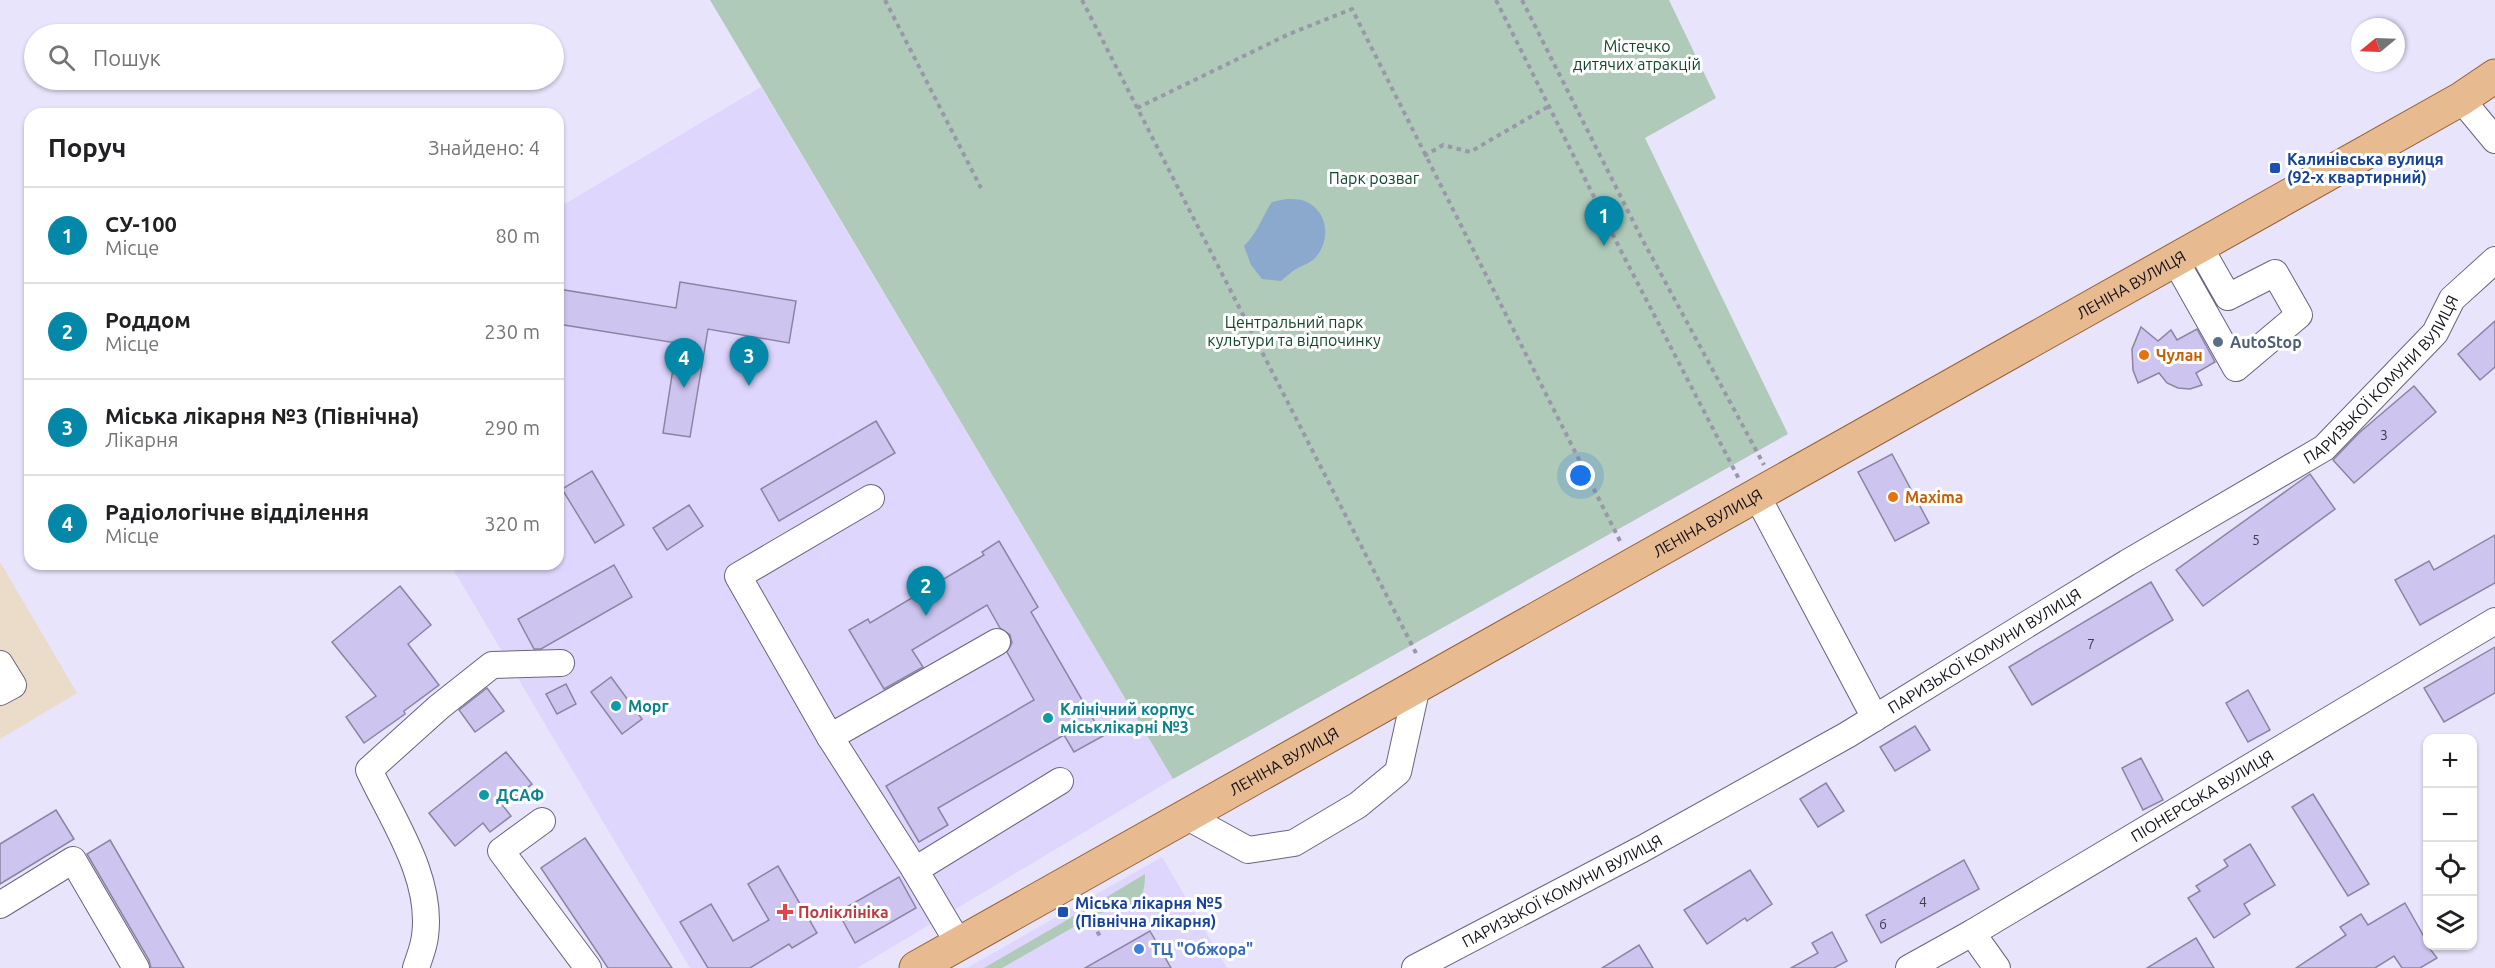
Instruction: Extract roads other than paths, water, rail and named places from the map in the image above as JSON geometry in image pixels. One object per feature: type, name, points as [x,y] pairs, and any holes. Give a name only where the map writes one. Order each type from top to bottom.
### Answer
[{"type":"main road","name":"ЛЕНІНА ВУЛИЦЯ","points":[[916,968],[2461,99],[2495,76]]},
{"type":"street","points":[[2461,99],[2495,140]]},
{"type":"street","points":[[2187,253],[2228,297],[2276,273],[2299,315],[2236,368],[2187,253]]},
{"type":"street","name":"ПАРИЗЬКОЇ КОМУНИ ВУЛИЦЯ","points":[[1415,968],[1642,849],[1875,718],[2127,563],[2324,448],[2435,333],[2452,299],[2495,260]]},
{"type":"street","points":[[1760,492],[1875,718]]},
{"type":"street","points":[[871,498],[738,576],[830,737],[959,944]]},
{"type":"street","name":"ПІОНЕРСЬКА ВУЛИЦЯ","points":[[1909,968],[1972,933],[2495,621]]},
{"type":"street","points":[[830,737],[997,642]]},
{"type":"street","points":[[416,968],[425,936],[421,886],[414,859],[369,771],[440,706],[492,665],[561,663]]},
{"type":"street","points":[[0,664],[13,685],[0,692]]},
{"type":"street","points":[[1186,816],[1248,850],[1294,843],[1358,805],[1398,772],[1423,683]]},
{"type":"street","points":[[915,870],[1060,782]]},
{"type":"street","points":[[542,821],[501,851],[588,968]]},
{"type":"street","points":[[0,905],[73,860],[136,968]]},
{"type":"street","points":[[1972,933],[1997,968]]},
{"type":"water","points":[[1286,199],[1305,201],[1319,211],[1325,226],[1324,242],[1314,259],[1294,270],[1281,281],[1262,279],[1251,265],[1244,246],[1272,202]]},
{"type":"place","name":"Калинівська вулиця (92-х квартирний)","points":[[2275,168]]},
{"type":"place","name":"СУ-100","points":[[1604,246]]},
{"type":"place","name":"AutoStop","points":[[2218,342]]},
{"type":"place","name":"Чулан","points":[[2144,355]]},
{"type":"place","name":"Міська лікарня №3 (Північна)","points":[[749,386]]},
{"type":"place","name":"Радіологічне відділення","points":[[684,388]]},
{"type":"place","name":"Maxima","points":[[1893,497]]},
{"type":"place","name":"Роддом","points":[[926,616]]},
{"type":"place","name":"Морг","points":[[616,706]]},
{"type":"place","name":"Клінічний корпус міськлікарні №3","points":[[1048,718]]},
{"type":"place","name":"ДСАФ","points":[[484,795]]},
{"type":"place","name":"Поліклініка","points":[[785,912]]},
{"type":"place","name":"Міська лікарня №5 (Північна лікарня)","points":[[1063,912]]},
{"type":"place","name":"ТЦ \"Обжора\"","points":[[1139,949]]},
{"type":"park label","name":"Містечко дитячих атракцій","points":[[1637,55]]},
{"type":"park label","name":"Парк розваг","points":[[1374,178]]},
{"type":"park label","name":"Центральний парк культури та відпочинку","points":[[1294,331]]}]
